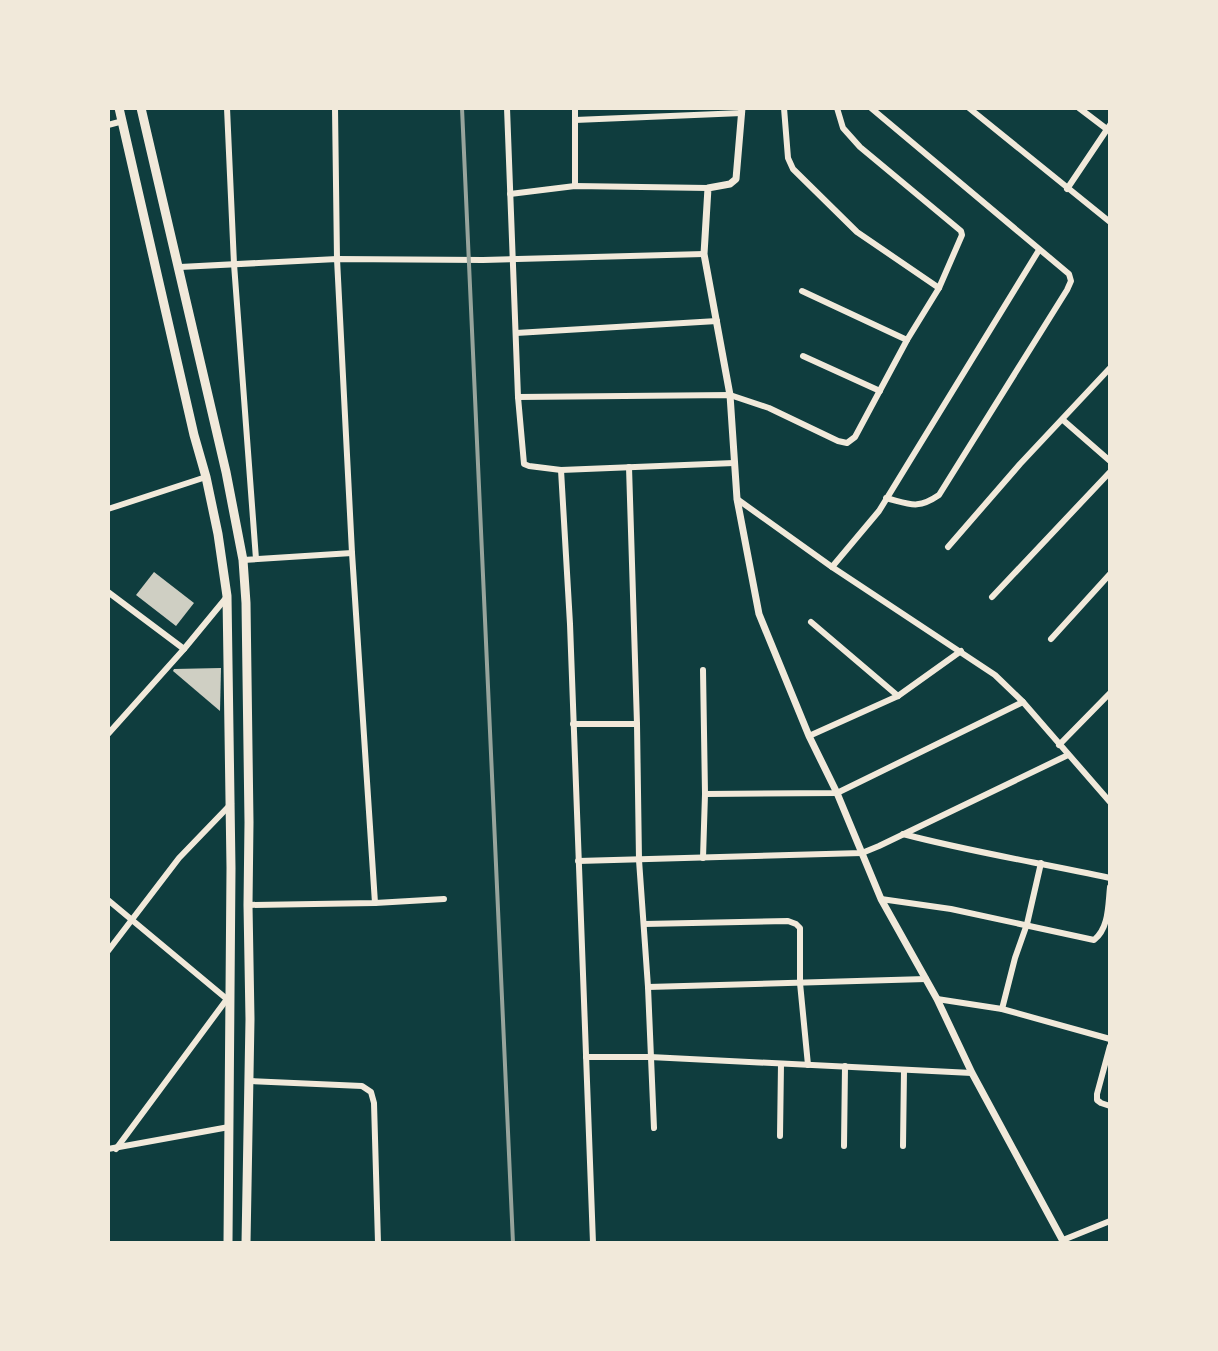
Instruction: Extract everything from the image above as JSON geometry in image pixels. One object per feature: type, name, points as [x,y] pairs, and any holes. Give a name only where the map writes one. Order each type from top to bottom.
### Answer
[{"type":"main road","points":[[119,108],[206,477],[227,596],[231,804],[228,1243]]},
{"type":"main road","points":[[141,108],[180,267],[243,560],[250,1019],[246,1243]]},
{"type":"street","points":[[227,108],[234,264],[256,559]]},
{"type":"street","points":[[335,108],[337,259],[375,903]]},
{"type":"street","points":[[507,108],[511,260],[524,464],[561,470],[734,463]]},
{"type":"street","points":[[575,108],[575,186]]},
{"type":"street","points":[[784,108],[785,142],[793,169],[857,232],[939,288]]},
{"type":"street","points":[[518,397],[730,395],[769,408],[838,441],[847,443],[855,437],[939,288],[962,240],[961,231],[860,147],[843,128],[837,108]]},
{"type":"street","points":[[871,108],[1069,274],[1071,281],[939,495],[918,505],[886,498]]},
{"type":"street","points":[[970,108],[1110,222]]},
{"type":"street","points":[[1067,189],[1109,129],[1079,108]]},
{"type":"street","points":[[510,194],[575,186],[708,188],[730,184],[736,179],[742,111],[669,112],[575,120]]},
{"type":"street","points":[[108,125],[123,121]]},
{"type":"street","points":[[708,188],[704,254],[730,395],[737,499],[759,614],[881,899],[1064,1242],[1110,1221]]},
{"type":"street","points":[[832,567],[879,511],[1039,250]]},
{"type":"street","points":[[180,267],[337,259],[511,260],[704,254]]},
{"type":"street","points":[[802,291],[907,340]]},
{"type":"street","points":[[516,333],[717,321]]},
{"type":"street","points":[[803,356],[880,391]]},
{"type":"street","points":[[948,547],[1110,368]]},
{"type":"street","points":[[1063,420],[1110,461]]},
{"type":"street","points":[[629,467],[639,860],[654,1128]]},
{"type":"street","points":[[561,470],[570,624],[593,1243]]},
{"type":"street","points":[[992,597],[1110,472]]},
{"type":"street","points":[[108,509],[206,477]]},
{"type":"street","points":[[737,499],[832,567],[995,675],[1023,702],[1110,802]]},
{"type":"street","points":[[243,560],[352,553]]},
{"type":"street","points":[[1051,639],[1110,574]]},
{"type":"street","points":[[108,592],[184,649]]},
{"type":"street","points":[[108,734],[227,596]]},
{"type":"street","points":[[811,622],[898,696]]},
{"type":"street","points":[[809,736],[898,696],[961,651]]},
{"type":"street","points":[[703,670],[703,858]]},
{"type":"street","points":[[1059,745],[1110,693]]},
{"type":"street","points":[[705,794],[837,793],[1023,702]]},
{"type":"street","points":[[573,724],[637,724]]},
{"type":"street","points":[[578,861],[862,853],[1068,755]]},
{"type":"street","points":[[108,951],[179,858],[231,804]]},
{"type":"street","points":[[903,834],[969,851],[1110,878]]},
{"type":"street","points":[[1002,1009],[1041,863]]},
{"type":"street","points":[[881,899],[951,909],[1094,940],[1105,924],[1110,887]]},
{"type":"street","points":[[248,905],[444,899]]},
{"type":"street","points":[[108,900],[228,1000],[116,1149]]},
{"type":"street","points":[[644,924],[788,921],[796,924],[800,928],[800,983],[808,1065]]},
{"type":"street","points":[[648,987],[926,979]]},
{"type":"street","points":[[937,999],[1002,1009],[1110,1039]]},
{"type":"street","points":[[1110,1046],[1097,1094],[1097,1100],[1110,1106]]},
{"type":"street","points":[[586,1057],[650,1057],[972,1073]]},
{"type":"street","points":[[780,1136],[781,1064]]},
{"type":"street","points":[[844,1146],[845,1066]]},
{"type":"street","points":[[903,1146],[904,1070]]},
{"type":"street","points":[[249,1081],[362,1086],[371,1092],[374,1103],[378,1243]]},
{"type":"street","points":[[108,1149],[229,1127]]},
{"type":"building","points":[[154,572],[194,603],[176,626],[136,595]]},
{"type":"building","points":[[221,668],[220,711],[173,671],[174,669]]},
{"type":"railway","points":[[462,108],[513,1243]]}]
